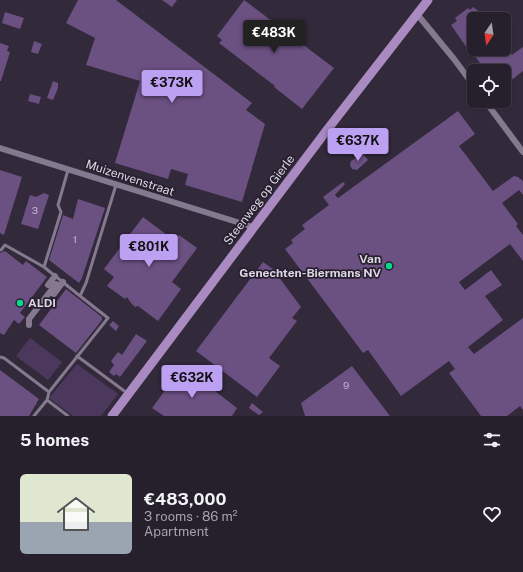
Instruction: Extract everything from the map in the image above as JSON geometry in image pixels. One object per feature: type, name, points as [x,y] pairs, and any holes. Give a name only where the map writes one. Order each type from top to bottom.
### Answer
[{"type":"main road","name":"Steenweg op Gierle","points":[[112,416],[327,130],[428,0]]},
{"type":"street","points":[[417,14],[467,77]]},
{"type":"street","points":[[490,108],[523,152]]},
{"type":"street","name":"Muizenvenstraat","points":[[0,148],[253,228]]},
{"type":"street","points":[[47,295],[47,287],[55,276]]},
{"type":"street","points":[[47,295],[58,295],[64,283]]},
{"type":"street","points":[[29,325],[29,319],[56,284],[58,285],[52,293],[54,294],[64,283]]},
{"type":"lane","points":[[44,267],[61,212],[58,205],[68,170]]},
{"type":"lane","points":[[80,296],[86,283],[116,185]]},
{"type":"lane","points":[[1,250],[5,245],[44,267],[108,318],[49,392],[47,400],[34,416]]},
{"type":"lane","points":[[77,356],[129,395]]},
{"type":"lane","points":[[0,357],[4,358],[49,392]]},
{"type":"lane","points":[[47,400],[68,416]]},
{"type":"shaded area","points":[[30,338],[62,362],[48,380],[16,356]]},
{"type":"shaded area","points":[[77,364],[118,394],[101,416],[73,416],[49,398]]},
{"type":"building","points":[[78,0],[116,0],[252,103],[246,110],[265,124],[242,202],[185,185],[188,174],[171,169],[168,179],[115,163],[140,81],[86,65],[95,38],[66,23]]},
{"type":"building","points":[[162,0],[177,0],[172,7]]},
{"type":"building","points":[[244,0],[334,68],[302,109],[219,43],[222,40],[217,36]]},
{"type":"building","points":[[473,7],[480,12],[467,12],[467,48],[451,25],[457,21],[455,18],[468,8],[470,10]]},
{"type":"building","points":[[5,12],[24,18],[20,29],[2,23]]},
{"type":"building","points":[[34,41],[42,44],[38,54],[31,52]]},
{"type":"building","points":[[0,43],[9,46],[7,51],[10,52],[1,81],[0,81]]},
{"type":"building","points":[[523,47],[523,71],[511,80],[511,64],[481,64],[475,56],[511,56],[511,54],[512,55]]},
{"type":"building","points":[[53,81],[58,83],[58,88],[53,100],[47,98]]},
{"type":"building","points":[[30,94],[41,97],[39,104],[28,101]]},
{"type":"building","name":"Van Genechten-Biermans NV","points":[[458,111],[475,134],[459,146],[493,191],[514,176],[523,181],[523,195],[519,190],[502,203],[518,224],[516,226],[523,235],[523,261],[510,244],[459,282],[465,290],[491,270],[502,285],[485,296],[503,320],[468,347],[474,354],[523,318],[523,410],[520,406],[507,416],[481,416],[449,373],[455,369],[449,361],[401,396],[368,350],[363,353],[285,249],[293,243],[291,240],[305,229],[302,225],[329,205],[323,197],[343,182],[345,184],[335,195],[338,198]]},
{"type":"building","points":[[363,154],[368,160],[357,170],[352,169],[350,165],[351,161]]},
{"type":"building","points":[[0,170],[22,177],[4,235],[0,233]]},
{"type":"building","points":[[44,193],[49,195],[38,229],[21,224],[30,195],[36,197]]},
{"type":"building","points":[[78,199],[105,208],[79,283],[49,260],[63,215],[73,219]]},
{"type":"building","points":[[143,217],[175,241],[179,235],[197,248],[172,282],[181,289],[158,321],[138,306],[135,307],[127,297],[125,299],[107,286],[114,277],[104,269]]},
{"type":"building","points":[[5,251],[23,265],[26,261],[47,277],[20,313],[25,317],[19,324],[14,320],[4,335],[0,333],[0,253]]},
{"type":"building","points":[[263,262],[273,269],[301,307],[292,318],[297,321],[269,358],[280,366],[257,397],[196,351]]},
{"type":"building","points":[[66,289],[102,317],[102,320],[76,353],[39,325]]},
{"type":"building","points":[[113,321],[119,326],[116,331],[109,325]]},
{"type":"building","points":[[136,334],[147,341],[120,377],[116,374],[114,376],[109,372],[114,365],[111,361],[118,352],[122,355]]},
{"type":"building","points":[[352,366],[390,416],[305,416],[301,403]]},
{"type":"building","points":[[181,369],[194,379],[196,378],[205,385],[206,384],[237,408],[232,416],[164,416],[152,408]]},
{"type":"building","points":[[0,370],[39,399],[29,416],[0,416]]},
{"type":"building","points":[[252,403],[263,412],[259,415],[249,408]]},
{"type":"place","name":"Van Genechten-Biermans NV","points":[[389,266]]},
{"type":"place","name":"ALDI","points":[[20,303]]}]
